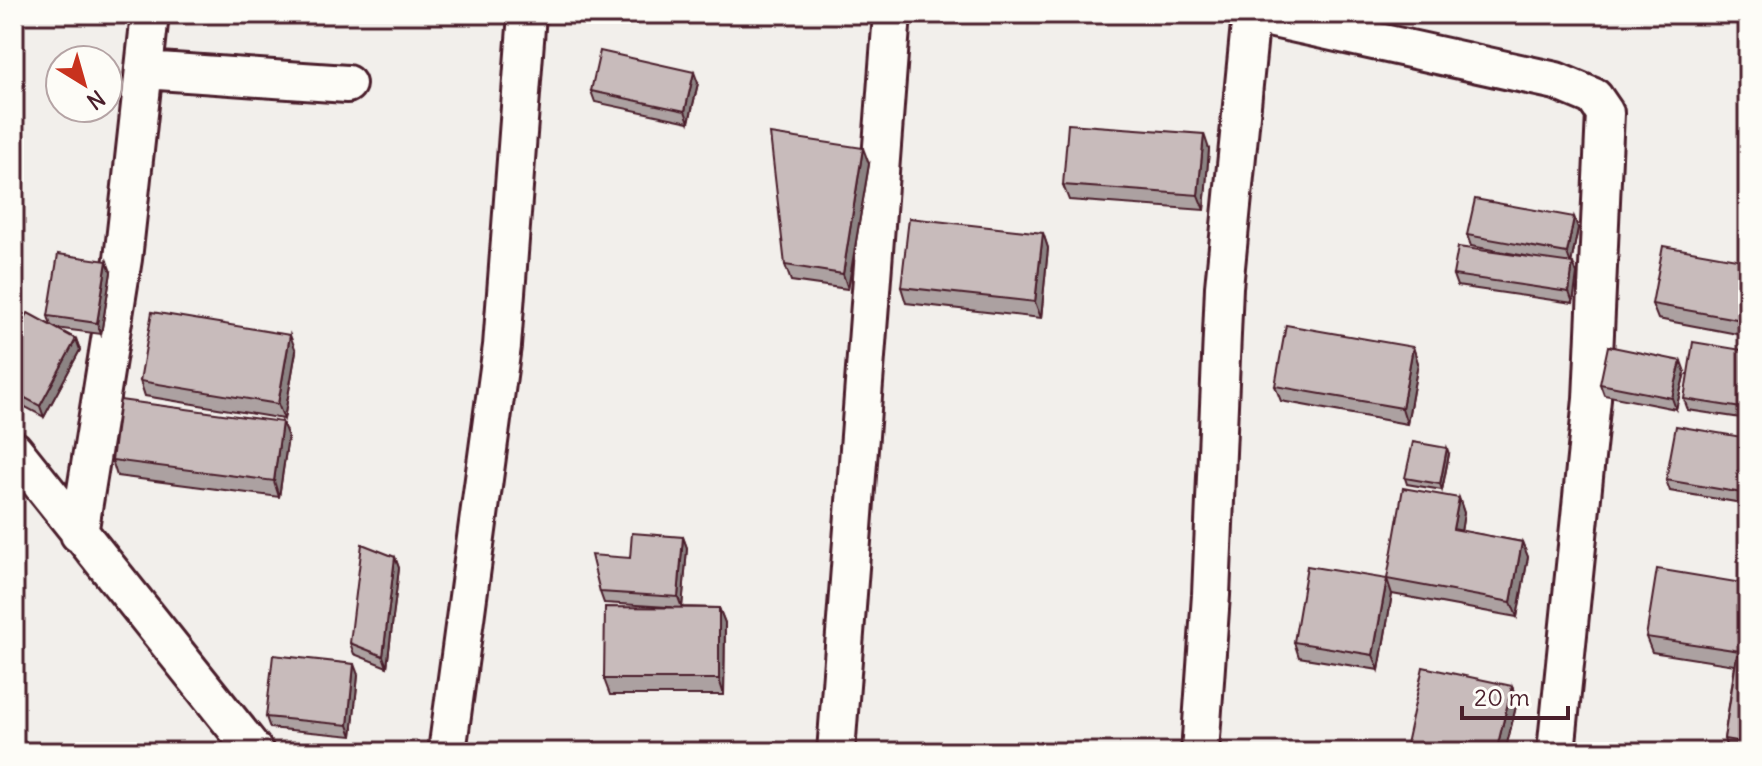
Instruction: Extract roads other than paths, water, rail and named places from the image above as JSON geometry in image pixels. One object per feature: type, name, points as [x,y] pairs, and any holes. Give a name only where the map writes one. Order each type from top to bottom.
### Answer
[{"type":"street","points":[[79,534],[123,259],[150,14]]},
{"type":"street","points":[[447,752],[502,346],[527,14]]},
{"type":"street","points":[[836,752],[892,14]]},
{"type":"street","points":[[1200,752],[1211,595],[1224,287],[1251,14],[1556,81],[1594,97],[1605,113],[1592,399],[1556,752]]},
{"type":"street","points":[[144,70],[347,84]]},
{"type":"street","points":[[17,460],[255,752]]}]
